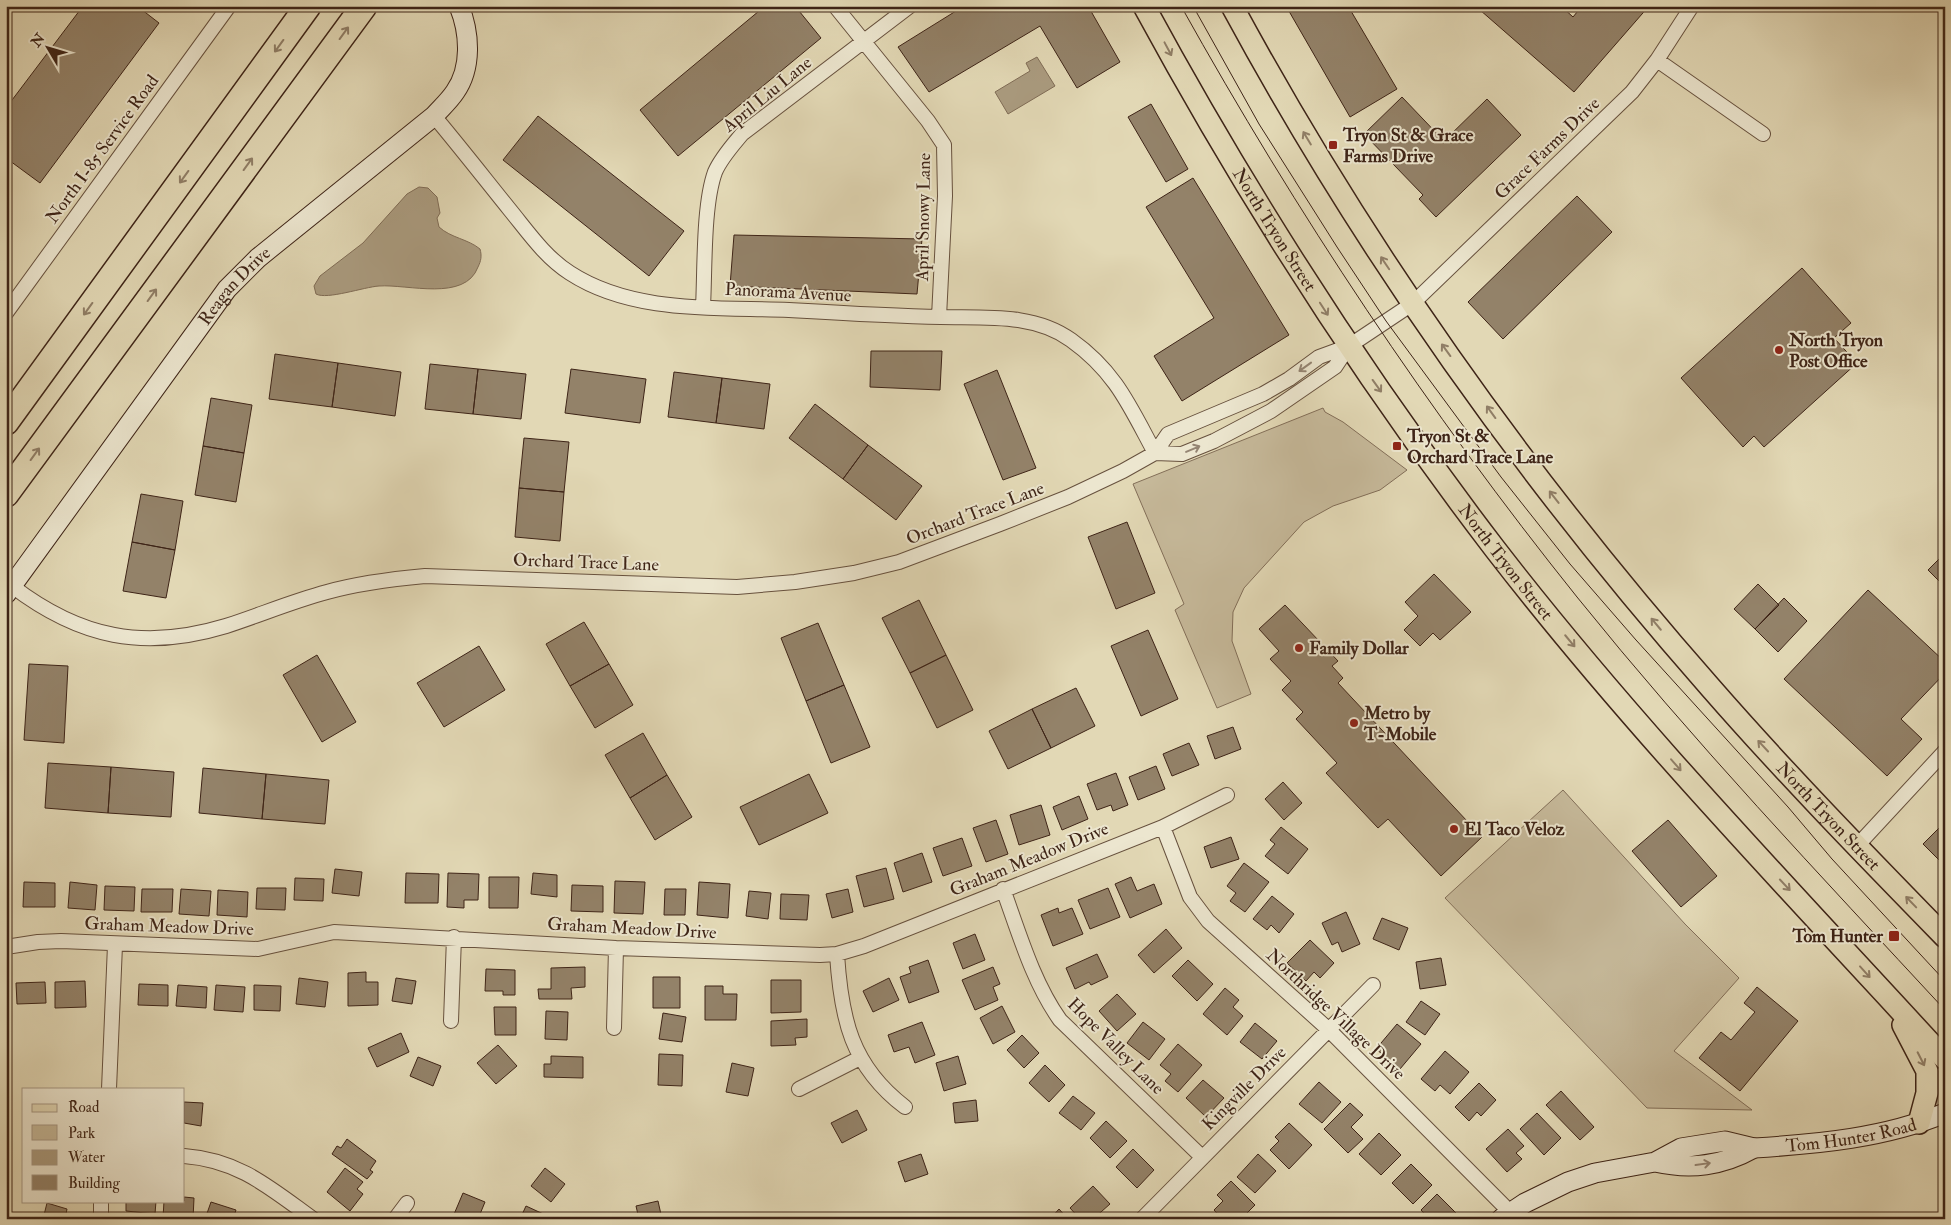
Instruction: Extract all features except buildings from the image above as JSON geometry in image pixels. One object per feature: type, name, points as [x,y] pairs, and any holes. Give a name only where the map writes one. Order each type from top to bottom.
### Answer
[{"type":"highway","points":[[6,422],[308,6]]},
{"type":"highway","points":[[6,494],[364,6]]},
{"type":"main road","name":"North Tryon Street","points":[[1144,6],[1286,251],[1349,346],[1494,548],[1615,695],[1688,779],[1945,1060]]},
{"type":"main road","name":"North Tryon Street","points":[[1232,6],[1268,72],[1350,211],[1412,304],[1528,463],[1634,599],[1710,688],[1856,846],[1945,937]]},
{"type":"main road","points":[[1890,1000],[1927,1071],[1927,1094],[1919,1123]]},
{"type":"street","name":"North I-85 Service Road","points":[[6,313],[229,6]]},
{"type":"street","name":"Reagan Drive","points":[[9,590],[227,290],[258,258],[434,116],[455,93],[464,76],[468,55],[465,21],[459,6]]},
{"type":"street","name":"April Snowy Lane","points":[[835,6],[928,121],[944,145],[945,196],[939,317]]},
{"type":"street","name":"April Liu Lane","points":[[703,306],[710,196],[716,172],[727,152],[742,134],[910,6]]},
{"type":"street","name":"Grace Farms Drive","points":[[1412,304],[1612,112],[1657,60],[1692,6]]},
{"type":"street","points":[[1657,60],[1762,134]]},
{"type":"street","name":"Panorama Avenue","points":[[434,116],[542,250],[569,273],[602,289],[631,299],[703,306],[939,317],[1006,318],[1038,325],[1069,338],[1093,357],[1117,383],[1155,453]]},
{"type":"street","name":"Orchard Trace Lane","points":[[9,590],[59,618],[86,629],[126,637],[160,638],[193,634],[221,627],[329,591],[377,581],[425,576],[737,587],[795,582],[854,573],[922,554],[1068,497],[1155,453],[1168,434],[1263,394],[1289,379],[1319,357],[1349,346],[1412,304]]},
{"type":"street","name":"Orchard Trace Lane","points":[[1155,453],[1182,454],[1214,441],[1271,411],[1335,367],[1349,346]]},
{"type":"street","points":[[1856,846],[1945,751]]},
{"type":"street","name":"Graham Meadow Drive","points":[[6,947],[38,942],[258,949],[334,932],[454,937],[616,948],[810,955],[837,954],[864,946],[1003,889],[1163,827],[1226,794]]},
{"type":"street","name":"Northridge Village Drive","points":[[1163,827],[1183,881],[1198,909],[1328,1029],[1506,1215]]},
{"type":"street","name":"Hope Valley Lane","points":[[1003,889],[1020,937],[1050,1006],[1060,1020],[1202,1157]]},
{"type":"street","points":[[451,1021],[454,937]]},
{"type":"street","points":[[109,1088],[114,944]]},
{"type":"street","points":[[614,1028],[616,948]]},
{"type":"street","points":[[837,954],[842,1012],[860,1058],[875,1082],[905,1107]]},
{"type":"street","name":"Kingville Drive","points":[[1142,1219],[1373,985]]},
{"type":"street","points":[[799,1089],[860,1058]]},
{"type":"street","name":"Tom Hunter Road","points":[[1506,1215],[1524,1202],[1586,1175],[1655,1162],[1680,1167],[1732,1160],[1754,1148],[1831,1141],[1919,1123],[1945,1114]]},
{"type":"street","points":[[185,1156],[228,1164],[254,1177],[313,1219]]},
{"type":"street","points":[[101,1202],[101,1219]]},
{"type":"street","points":[[395,1219],[407,1203]]},
{"type":"green space","points":[[1323,408],[1325,412],[1343,422],[1407,470],[1380,490],[1333,506],[1304,522],[1244,588],[1233,612],[1232,641],[1251,694],[1217,708],[1175,610],[1184,604],[1133,484]]},
{"type":"green space","points":[[1563,790],[1685,924],[1739,978],[1674,1051],[1752,1110],[1647,1108],[1445,898]]},
{"type":"water","points":[[1037,57],[1055,86],[1008,114],[995,92],[1030,71],[1026,63]]},
{"type":"water","points":[[419,187],[428,188],[437,197],[440,213],[437,218],[439,227],[480,249],[480,263],[471,278],[449,288],[379,286],[337,294],[316,294],[314,286],[320,276],[363,243],[407,194]]},
{"type":"tram line","points":[[1181,6],[1271,160],[1367,310],[1417,383],[1522,527],[1665,703],[1804,858],[1945,1010]]},
{"type":"tram line","points":[[1193,6],[1259,124],[1337,247],[1386,321],[1501,477],[1570,564],[1636,640],[1788,807],[1832,859],[1945,981]]},
{"type":"place","name":"Tryon St & Grace Farms Drive","points":[[1333,145]]},
{"type":"place","name":"North Tryon Post Office","points":[[1779,350]]},
{"type":"place","name":"Tryon St & Orchard Trace Lane","points":[[1397,446]]},
{"type":"place","name":"Family Dollar","points":[[1299,648]]},
{"type":"place","name":"Metro by T-Mobile","points":[[1354,723]]},
{"type":"place","name":"El Taco Veloz","points":[[1454,829]]},
{"type":"place","name":"Tom Hunter","points":[[1894,936]]}]
